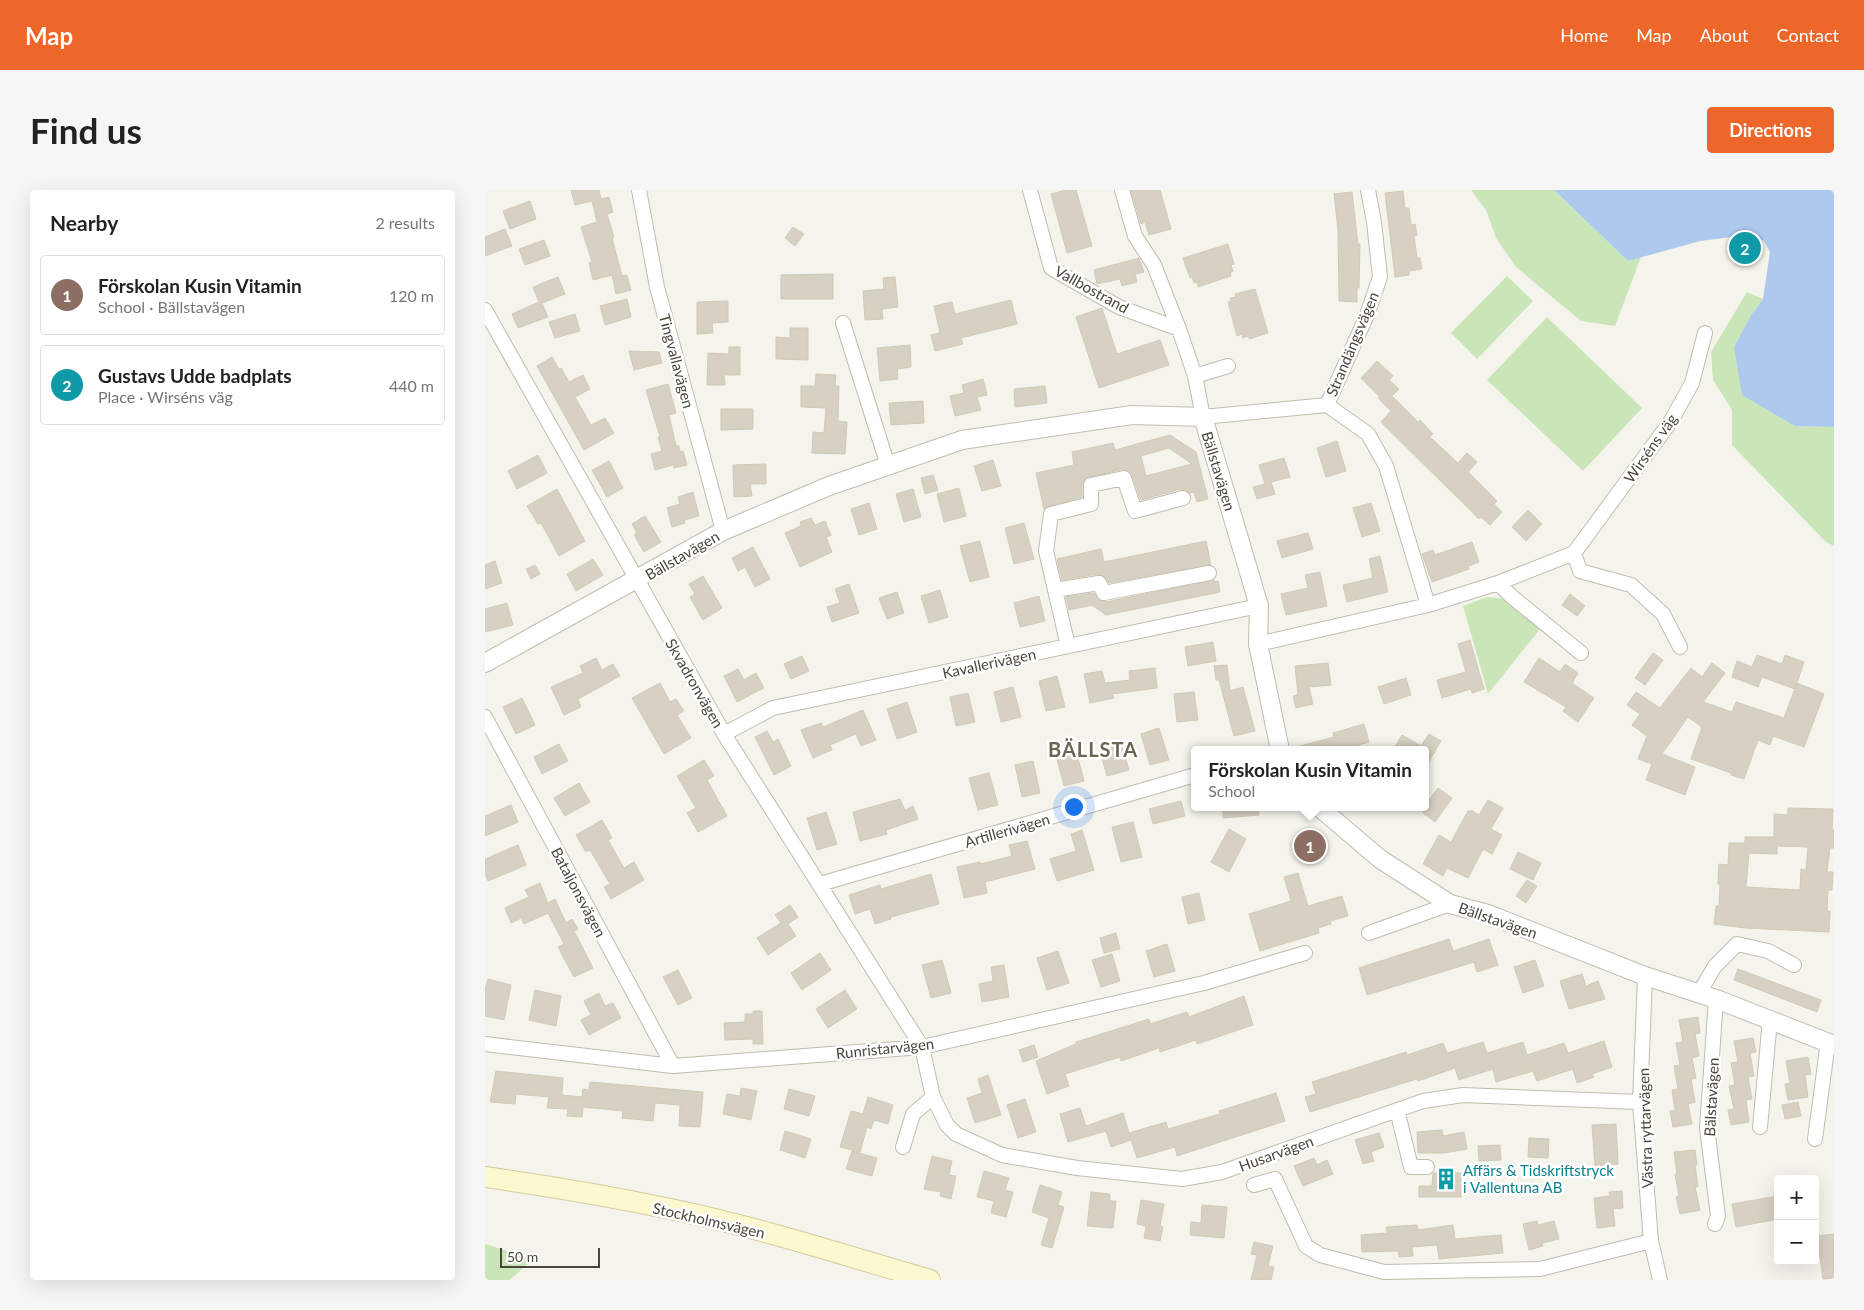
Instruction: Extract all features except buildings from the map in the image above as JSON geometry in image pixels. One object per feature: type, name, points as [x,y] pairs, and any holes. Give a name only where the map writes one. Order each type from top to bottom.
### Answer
[{"type":"main road","name":"Stockholmsvägen","points":[[485,1177],[550,1186],[681,1212],[793,1240],[930,1280]]},
{"type":"street","name":"Tingvallavägen","points":[[639,190],[657,288],[723,531]]},
{"type":"street","name":"Vallbostrand","points":[[1030,190],[1051,268],[1119,307],[1179,329]]},
{"type":"street","points":[[1122,190],[1135,236],[1154,265],[1179,329],[1195,376],[1203,417]]},
{"type":"street","name":"Strandängsvägen","points":[[1203,417],[1327,404],[1367,315],[1380,277],[1374,222],[1368,190]]},
{"type":"street","name":"Skvadronvägen","points":[[485,310],[724,734],[922,1047]]},
{"type":"street","points":[[843,323],[888,466]]},
{"type":"street","name":"Wirséns väg","points":[[1574,553],[1671,421],[1692,383],[1705,333]]},
{"type":"street","points":[[1195,376],[1228,366]]},
{"type":"street","points":[[1327,404],[1368,434],[1386,466],[1428,605]]},
{"type":"street","name":"Bällstavägen","points":[[485,663],[723,531],[829,486],[971,439],[1132,415],[1203,417],[1259,606],[1258,644],[1279,746]]},
{"type":"street","points":[[1069,646],[1046,551],[1051,514],[1091,504],[1091,485],[1124,478],[1135,511],[1183,498]]},
{"type":"street","points":[[1258,644],[1428,605],[1498,583],[1574,553],[1579,571],[1631,585],[1657,608],[1663,614],[1680,647]]},
{"type":"street","points":[[1055,590],[1099,582],[1104,594],[1209,573]]},
{"type":"street","points":[[1498,583],[1511,596],[1581,653]]},
{"type":"street","name":"Kavallerivägen","points":[[724,734],[773,708],[1259,606]]},
{"type":"street","name":"Bataljonsvägen","points":[[485,717],[673,1066]]},
{"type":"street","name":"Artillerivägen","points":[[819,884],[1191,776]]},
{"type":"street","name":"Bällstavägen","points":[[1324,811],[1380,859],[1450,904],[1487,914],[1645,976],[1716,999],[1831,1044],[1815,1139]]},
{"type":"street","points":[[1369,933],[1450,904]]},
{"type":"street","points":[[1699,993],[1715,966],[1737,944],[1768,951],[1795,965]]},
{"type":"street","name":"Runristarvägen","points":[[485,1044],[673,1066],[922,1047],[1204,983],[1305,952]]},
{"type":"street","name":"Västra ryttarvägen","points":[[1645,976],[1640,1102],[1651,1241],[1660,1280]]},
{"type":"street","name":"Bälstavägen","points":[[1715,1224],[1718,1216],[1707,1128],[1716,999]]},
{"type":"street","points":[[1760,1127],[1770,1020]]},
{"type":"street","name":"Husarvägen","points":[[922,1047],[933,1097],[947,1125],[956,1134],[1001,1155],[1077,1168],[1182,1179],[1223,1172],[1423,1101],[1463,1094],[1640,1102]]},
{"type":"street","points":[[903,1147],[913,1114],[933,1097]]},
{"type":"street","points":[[1397,1110],[1411,1167],[1427,1167]]},
{"type":"street","points":[[1254,1185],[1275,1179],[1306,1246],[1320,1255],[1384,1272],[1540,1269],[1651,1241]]},
{"type":"green space","points":[[1471,190],[1554,190],[1628,261],[1641,257],[1615,326],[1581,321],[1516,267],[1496,238],[1486,210]]},
{"type":"green space","points":[[1507,276],[1533,301],[1477,359],[1451,333]]},
{"type":"green space","points":[[1747,292],[1763,299],[1751,315],[1734,347],[1794,426],[1834,427],[1834,546],[1826,542],[1732,445],[1732,410],[1713,380],[1711,352]]},
{"type":"green space","points":[[1547,317],[1642,408],[1583,471],[1487,380]]},
{"type":"green space","points":[[1487,597],[1505,599],[1540,629],[1488,694],[1463,606]]},
{"type":"green space","points":[[485,1244],[533,1259],[510,1280],[485,1280]]},
{"type":"sand","points":[[1748,235],[1757,238],[1748,252],[1732,243],[1735,236]]},
{"type":"water","points":[[1554,190],[1834,190],[1834,427],[1795,426],[1742,395],[1734,347],[1751,315],[1763,299],[1770,252],[1764,241],[1748,235],[1700,241],[1628,261]]},
{"type":"place","name":"Gustavs Udde badplats","points":[[1745,248]]},
{"type":"place","name":"Förskolan Kusin Vitamin","points":[[1310,846]]},
{"type":"place","name":"Affärs & Tidskriftstryck i Vallentuna AB","points":[[1446,1179]]},
{"type":"district","name":"BÄLLSTA","points":[[1093,749]]}]
